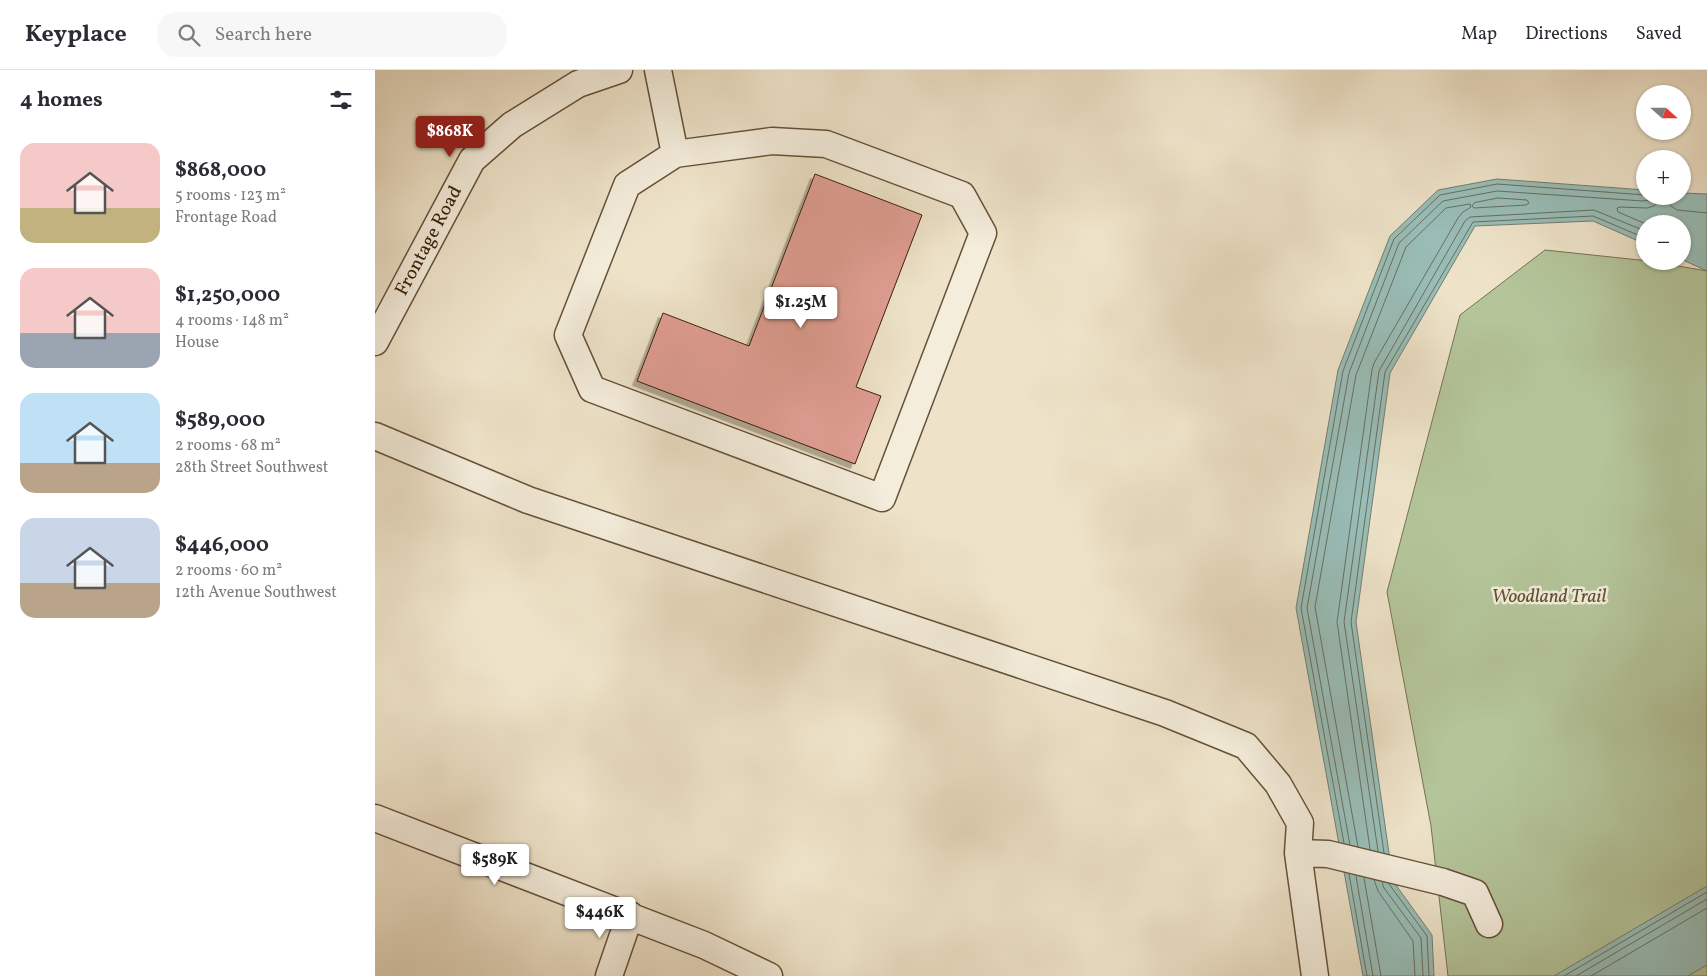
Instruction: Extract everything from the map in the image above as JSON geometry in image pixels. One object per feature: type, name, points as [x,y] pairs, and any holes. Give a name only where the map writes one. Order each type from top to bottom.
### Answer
[{"type":"street","name":"Frontage Road","points":[[375,342],[473,160],[512,125],[578,84],[619,70]]},
{"type":"street","points":[[658,70],[675,154]]},
{"type":"street","points":[[772,141],[826,144],[962,195],[983,233],[882,498],[592,389],[568,335],[627,185],[675,154],[772,141]]},
{"type":"street","points":[[375,436],[528,500],[1165,713],[1246,746],[1278,784],[1300,823],[1298,853],[1315,976]]},
{"type":"street","points":[[375,818],[630,915],[704,945],[769,976]]},
{"type":"street","points":[[1298,853],[1328,854],[1443,882],[1475,893],[1489,924]]},
{"type":"street","points":[[609,976],[630,915]]},
{"type":"green space","name":"Woodland Trail","points":[[1545,250],[1636,260],[1636,270],[1691,270],[1691,268],[1707,271],[1707,976],[1448,976],[1431,826],[1387,592],[1460,315]]},
{"type":"water","points":[[1497,179],[1636,189],[1636,205],[1691,205],[1691,193],[1707,194],[1707,271],[1691,264],[1691,215],[1636,215],[1636,240],[1593,221],[1475,226],[1390,373],[1356,622],[1393,881],[1432,935],[1434,976],[1363,976],[1296,608],[1338,370],[1390,236],[1438,190]]},
{"type":"water","points":[[1707,886],[1707,965],[1688,976],[1554,976]]},
{"type":"building","points":[[815,174],[922,215],[856,387],[881,396],[855,464],[637,381],[663,313],[749,346]]}]
